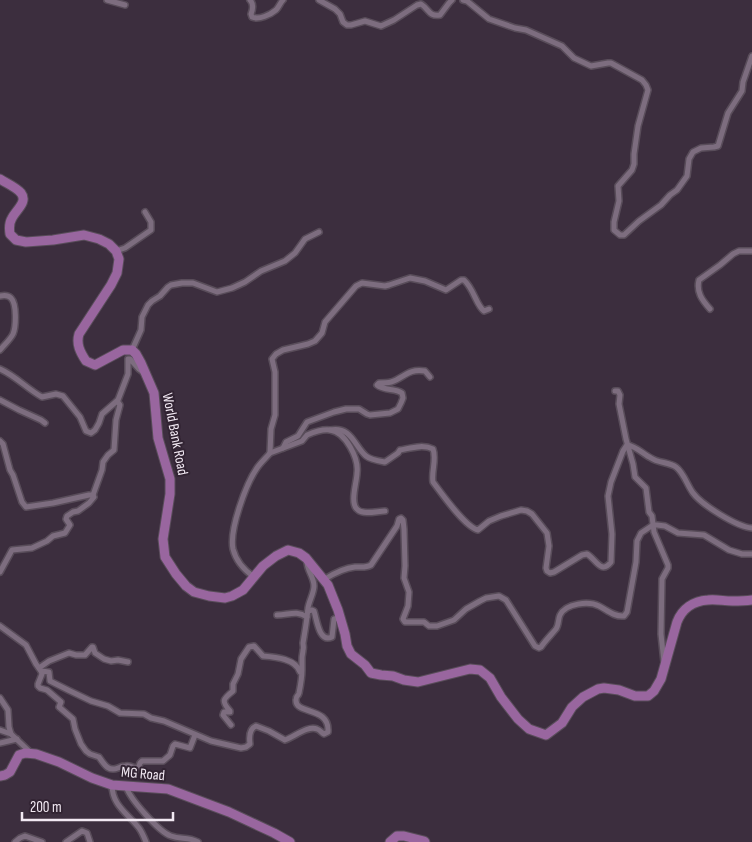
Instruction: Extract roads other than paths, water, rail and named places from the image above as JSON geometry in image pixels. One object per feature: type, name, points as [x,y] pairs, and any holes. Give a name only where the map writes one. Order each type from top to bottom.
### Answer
[{"type":"main road","points":[[0,179],[20,192],[22,197],[23,201],[9,224],[10,234],[16,240],[26,242],[84,236],[99,238],[116,250],[118,259],[117,273],[79,334],[78,347],[86,361],[95,364],[122,350],[132,350]]},
{"type":"main road","name":"World Bank Road","points":[[132,350],[136,354],[154,393],[158,438],[170,479],[170,494],[163,539],[164,557],[176,574],[194,592],[225,598],[243,590],[263,566],[276,556],[288,550],[299,553],[325,579],[345,634],[347,646],[351,654],[371,673],[418,682],[470,669],[480,670],[490,678],[501,697],[518,719],[529,729],[546,735],[562,723],[572,707],[583,697],[598,689],[619,690],[635,696],[648,696],[654,691],[661,680],[677,622],[681,613],[686,608],[706,600],[752,600]]},
{"type":"main road","points":[[0,776],[10,772],[19,755],[31,753]]},
{"type":"main road","name":"MG Road","points":[[31,753],[59,762],[92,778],[112,784],[168,789],[229,812],[290,842]]},
{"type":"main road","points":[[390,842],[397,836],[404,836],[425,842]]},
{"type":"street","points":[[107,0],[125,5]]},
{"type":"street","points":[[250,0],[253,6],[252,17],[258,19],[278,9],[280,2],[283,0]]},
{"type":"street","points":[[319,0],[335,9],[347,25],[365,21],[381,26],[421,4],[435,16],[440,14],[452,0]]},
{"type":"street","points":[[463,0],[467,1],[489,19],[526,30],[562,46],[574,58],[590,66],[608,62],[612,63],[642,80],[646,85],[648,90],[638,126],[634,164],[632,170],[618,186],[620,201],[614,222],[614,230],[620,236],[624,235],[677,190],[687,176],[689,159],[693,152],[700,148],[718,146],[728,113],[742,91],[743,82],[752,56]]},
{"type":"street","points":[[116,250],[125,248],[151,230],[151,222],[145,212]]},
{"type":"street","points":[[132,350],[141,330],[144,311],[152,301],[171,285],[194,283],[216,292],[232,288],[262,271],[285,261],[295,253],[305,239],[319,232]]},
{"type":"street","points":[[710,309],[702,300],[698,286],[699,280],[735,252],[752,251]]},
{"type":"street","points":[[270,453],[271,429],[275,415],[275,372],[272,359],[283,350],[315,341],[322,333],[325,322],[359,284],[385,286],[410,278],[425,281],[446,290],[464,280],[477,299],[480,308],[484,311],[488,309]]},
{"type":"street","points":[[0,296],[6,295],[13,301],[15,321],[11,337],[0,350]]},
{"type":"street","points":[[0,369],[42,397],[56,394],[62,395],[80,417],[85,430],[89,433],[95,430],[102,414],[117,401],[128,374],[128,359],[145,373]]},
{"type":"street","points":[[283,448],[286,442],[298,436],[306,422],[334,412],[346,408],[355,408],[370,414],[390,413],[398,409],[404,398],[401,391],[378,387],[378,383],[392,382],[406,373],[416,371],[425,371],[430,377]]},
{"type":"street","points":[[615,391],[619,393],[619,404],[635,477],[646,488],[648,512],[652,516],[656,540],[668,564],[662,579],[661,634],[665,665]]},
{"type":"street","points":[[0,400],[46,423]]},
{"type":"street","points":[[0,572],[12,550],[32,548],[53,536],[65,534],[70,525],[66,516],[73,511],[78,511],[94,498],[93,495],[103,462],[114,450],[116,420],[120,405],[117,401]]},
{"type":"street","points":[[254,577],[246,571],[236,556],[233,542],[242,499],[257,468],[270,453],[302,441],[307,434],[336,429],[353,439],[370,459],[382,462],[385,462],[400,450],[423,446],[431,448],[434,450],[433,482],[448,503],[475,530],[480,529],[489,521],[514,511],[524,510],[532,514],[549,538],[546,568],[550,573],[587,554],[600,566],[604,567],[611,562],[612,534],[608,496],[611,482],[623,451],[627,446]]},
{"type":"street","points":[[330,430],[337,432],[349,444],[356,461],[358,472],[354,488],[356,508],[362,512],[385,511]]},
{"type":"street","points":[[0,441],[3,444],[8,466],[22,502],[26,507],[93,495]]},
{"type":"street","points":[[627,446],[632,446],[658,462],[674,466],[679,470],[693,493],[700,500],[729,519],[752,528]]},
{"type":"street","points":[[325,579],[344,570],[372,566],[401,518],[403,520],[404,533],[404,578],[409,592],[405,622],[424,622],[429,626],[437,626],[454,620],[486,598],[499,596],[508,604],[535,646],[539,648],[555,630],[562,611],[572,606],[596,604],[617,616],[624,616],[627,612],[636,562],[637,541],[641,533],[653,526],[665,526],[678,533],[704,535],[729,550],[742,554],[752,554]]},
{"type":"street","points":[[40,669],[49,672],[50,681],[120,713],[140,713],[151,718],[164,720],[212,742],[242,748],[246,747],[250,744],[249,735],[256,726],[285,740],[303,730],[318,729],[322,734],[327,733],[328,723],[323,717],[301,708],[297,704],[296,698],[299,692],[302,668],[304,650],[302,645],[314,585],[307,568],[307,560]]},
{"type":"street","points":[[308,614],[312,610],[314,611],[322,635],[327,638],[332,637],[334,619],[339,618]]},
{"type":"street","points":[[276,615],[296,612],[308,614]]},
{"type":"street","points":[[0,626],[24,642],[42,674],[38,686],[47,690],[61,702],[59,707],[72,718],[83,747],[90,754],[99,757],[108,768],[117,769],[127,766],[137,769],[142,761],[163,761],[170,755],[174,745],[177,744],[190,748],[195,735]]},
{"type":"street","points":[[231,725],[223,715],[224,712],[230,712],[224,704],[224,700],[233,691],[233,684],[238,674],[241,659],[249,647],[254,646],[263,656],[275,657],[295,664],[301,675]]},
{"type":"street","points":[[40,669],[49,661],[69,653],[86,655],[92,647],[94,647],[95,653],[104,659],[128,662]]},
{"type":"street","points":[[0,698],[8,710],[11,734]]},
{"type":"street","points":[[0,730],[11,734],[31,753]]},
{"type":"street","points":[[0,743],[17,739]]},
{"type":"street","points":[[112,784],[112,791],[117,805],[140,830],[146,842]]},
{"type":"street","points":[[126,786],[133,800],[166,834],[174,837],[191,838],[198,842]]},
{"type":"street","points":[[66,842],[82,831],[87,833],[90,842]]},
{"type":"street","points":[[15,842],[25,836],[42,842]]}]
